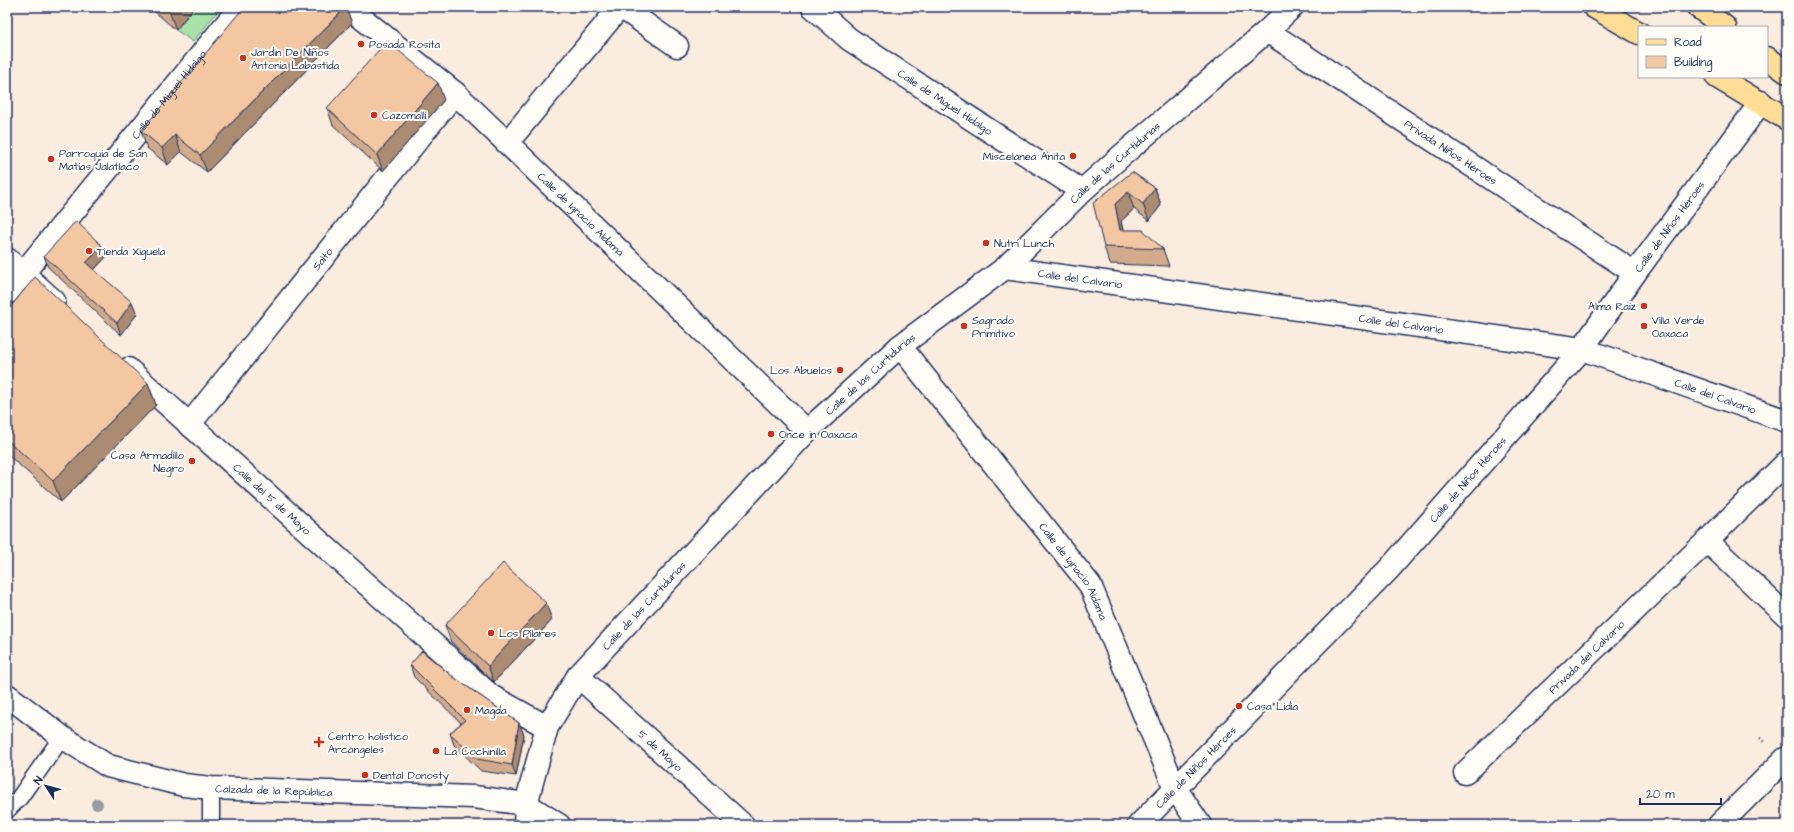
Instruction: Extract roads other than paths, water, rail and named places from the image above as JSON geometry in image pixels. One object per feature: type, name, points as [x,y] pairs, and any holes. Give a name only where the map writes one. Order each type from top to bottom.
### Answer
[{"type":"main road","points":[[1594,7],[1638,32]]},
{"type":"main road","points":[[1698,7],[1724,26]]},
{"type":"main road","points":[[1768,59],[1787,72]]},
{"type":"main road","points":[[1718,78],[1761,102],[1787,119]]},
{"type":"street","name":"Calle de Miguel Hidalgo","points":[[7,293],[15,266],[240,7]]},
{"type":"street","name":"Calle de Ignacio Aldama","points":[[348,7],[456,93],[807,431]]},
{"type":"street","points":[[508,143],[620,7],[677,46]]},
{"type":"street","name":"Calle de Miguel Hidalgo","points":[[813,7],[849,39],[1082,191]]},
{"type":"street","name":"Calle de las Curtidurías","points":[[525,814],[547,727],[578,676],[807,431],[900,346],[1005,268],[1082,191],[1267,31],[1292,7]]},
{"type":"street","name":"Privada Niños Héroes","points":[[1267,31],[1635,274]]},
{"type":"street","name":"Salto","points":[[188,425],[456,93]]},
{"type":"street","name":"Calle de Niños Héroes","points":[[1139,825],[1389,568],[1582,349],[1761,102]]},
{"type":"street","points":[[15,266],[69,315]]},
{"type":"street","name":"Calle del Calvario","points":[[1005,268],[1582,349],[1787,421]]},
{"type":"street","name":"Calle de Ignacio Aldama","points":[[900,346],[1090,585],[1175,788],[1200,825]]},
{"type":"street","name":"Calle del 5 de Mayo","points":[[114,357],[491,696],[547,727]]},
{"type":"street","name":"Privada del Calvario","points":[[1465,773],[1707,541],[1787,462]]},
{"type":"street","points":[[1707,541],[1787,616]]},
{"type":"street","name":"5 de Mayo","points":[[578,676],[743,825]]},
{"type":"street","name":"Calzada de la República","points":[[7,695],[62,737],[108,766],[184,785],[210,788],[474,796],[559,825]]},
{"type":"street","points":[[1719,825],[1785,759],[1787,761]]},
{"type":"lane","points":[[7,810],[20,797],[62,737]]},
{"type":"lane","points":[[210,788],[211,825]]},
{"type":"place","name":"Posada Rosita","points":[[361,44]]},
{"type":"place","name":"Jardin De Niños Antonia Labastida","points":[[243,58]]},
{"type":"place","name":"Cazomalli","points":[[374,115]]},
{"type":"place","name":"Miscelanea Anita","points":[[1073,156]]},
{"type":"place","name":"Parroquía de San Matías Jalatlaco","points":[[51,159]]},
{"type":"place","name":"Nutri Lunch","points":[[986,243]]},
{"type":"place","name":"Tienda Xiguela","points":[[89,251]]},
{"type":"place","name":"Alma Raíz","points":[[1644,306]]},
{"type":"place","name":"Sagrado Primitivo","points":[[964,326]]},
{"type":"place","name":"Villa Verde Oaxaca","points":[[1644,326]]},
{"type":"place","name":"Los Abuelos","points":[[840,370]]},
{"type":"place","name":"Once in Oaxaca","points":[[771,434]]},
{"type":"place","name":"Casa Armadillo Negro","points":[[192,461]]},
{"type":"place","name":"Los Pilares","points":[[491,633]]},
{"type":"place","name":"Casa Lidia","points":[[1239,706]]},
{"type":"place","name":"Magda","points":[[467,710]]},
{"type":"place","name":"Centro holístico Arcángeles","points":[[319,742]]},
{"type":"place","name":"La Cochinilla","points":[[436,751]]},
{"type":"place","name":"Dental Donosty","points":[[365,775]]}]
